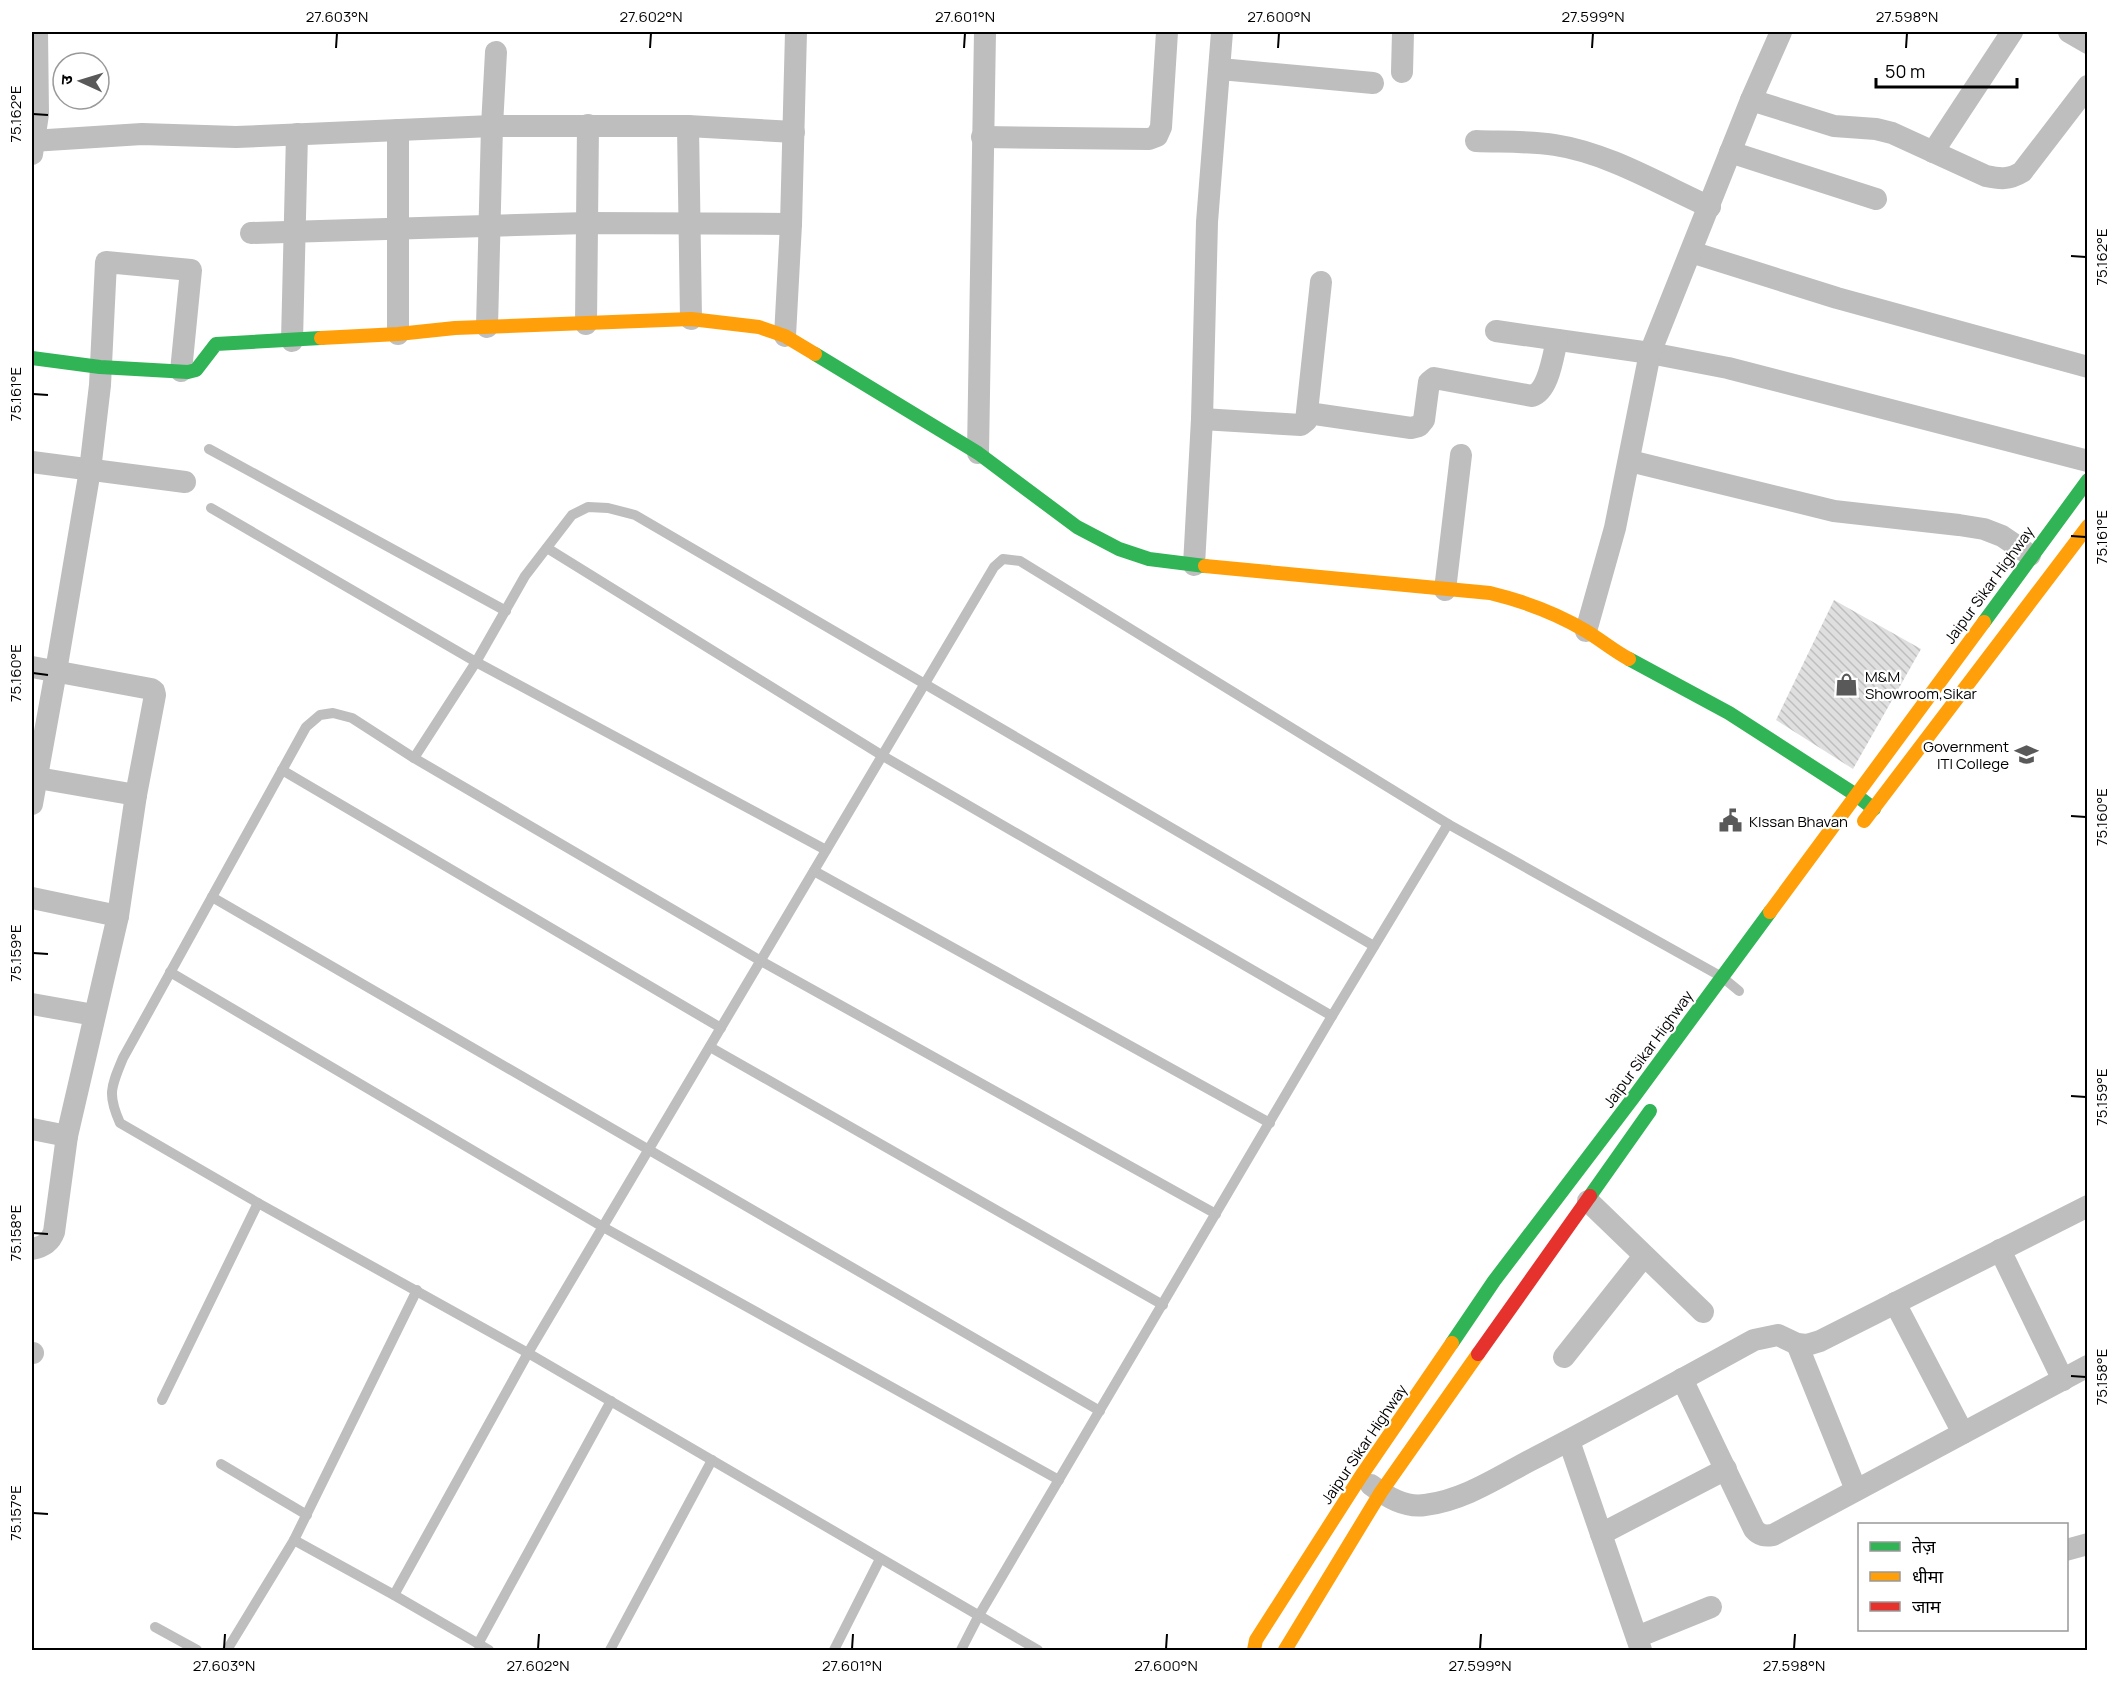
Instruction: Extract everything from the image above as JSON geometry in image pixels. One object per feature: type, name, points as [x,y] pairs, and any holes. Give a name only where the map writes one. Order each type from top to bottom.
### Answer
[{"type":"main road","points":[[32,358],[100,367],[181,371],[196,370],[216,344],[487,327],[691,319],[759,327],[785,336],[978,453],[1077,527],[1119,549],[1149,559],[1194,566],[1490,593],[1524,601],[1586,631],[1610,649],[1729,713],[1874,809]]},
{"type":"main road","name":"Jaipur Sikar Highway","points":[[1254,1650],[1256,1640],[1361,1476],[1494,1281],[1634,1098],[2030,555],[2088,480]]},
{"type":"main road","points":[[1859,828],[2088,526]]},
{"type":"main road","points":[[1285,1650],[1381,1492],[1655,1104]]},
{"type":"street","points":[[37,32],[38,114],[32,146],[142,134],[236,137],[492,126],[688,126],[794,132]]},
{"type":"street","points":[[785,336],[791,224],[796,32]]},
{"type":"street","points":[[978,453],[985,32]]},
{"type":"street","points":[[982,137],[1149,139],[1157,136],[1161,127],[1167,32]]},
{"type":"street","points":[[1194,566],[1202,419],[1207,222],[1222,32]]},
{"type":"street","points":[[1402,72],[1403,32]]},
{"type":"street","points":[[1586,631],[1615,528],[1650,353],[1779,32]]},
{"type":"street","points":[[1933,152],[2012,32]]},
{"type":"street","points":[[2069,32],[2088,43]]},
{"type":"street","points":[[487,327],[496,52]]},
{"type":"street","points":[[1220,69],[1373,83]]},
{"type":"street","points":[[1751,100],[1834,126],[1876,129],[1892,133],[1986,176],[2001,179],[2013,177],[2022,172],[2088,86]]},
{"type":"street","points":[[586,324],[588,125]]},
{"type":"street","points":[[688,126],[691,319]]},
{"type":"street","points":[[398,130],[398,334]]},
{"type":"street","points":[[292,341],[297,134]]},
{"type":"street","points":[[1476,141],[1555,145],[1575,150],[1602,158],[1710,207]]},
{"type":"street","points":[[1730,152],[1876,199]]},
{"type":"street","points":[[252,233],[587,223],[791,224]]},
{"type":"street","points":[[1691,252],[1837,298],[2088,367]]},
{"type":"street","points":[[32,804],[34,778],[56,671],[90,470],[100,367],[106,262],[191,270],[181,371]]},
{"type":"street","points":[[1202,419],[1302,425],[1306,422],[1321,282]]},
{"type":"street","points":[[1496,331],[1650,353],[1728,368],[2088,461]]},
{"type":"street","points":[[1308,413],[1412,428],[1419,426],[1424,420],[1430,382],[1434,378],[1532,396],[1538,394],[1544,387],[1557,340]]},
{"type":"street","points":[[1445,590],[1461,455]]},
{"type":"street","points":[[1630,461],[1834,511],[1984,529],[2002,536],[2030,555]]},
{"type":"street","points":[[32,462],[185,482]]},
{"type":"street","points":[[32,667],[145,688],[154,691],[155,695],[136,795],[118,916],[68,1136],[54,1232],[46,1245],[32,1249]]},
{"type":"street","points":[[34,778],[136,795]]},
{"type":"street","points":[[32,898],[118,916]]},
{"type":"street","points":[[32,1004],[94,1015]]},
{"type":"street","points":[[32,1129],[68,1136]]},
{"type":"street","points":[[1588,1201],[1703,1312]]},
{"type":"street","points":[[1361,1476],[1381,1492],[1409,1505],[1424,1506],[1474,1490],[1754,1340],[1778,1335],[1797,1344],[1820,1341],[2088,1206]]},
{"type":"street","points":[[2000,1250],[2063,1380]]},
{"type":"street","points":[[1563,1358],[1644,1256]]},
{"type":"street","points":[[1895,1303],[1963,1433]]},
{"type":"street","points":[[1797,1344],[1856,1490]]},
{"type":"street","points":[[1682,1379],[1754,1529],[1766,1536],[1773,1535],[2088,1366]]},
{"type":"street","points":[[1569,1441],[1639,1644],[1711,1607]]},
{"type":"street","points":[[1601,1534],[1726,1469]]},
{"type":"street","points":[[2068,1550],[2088,1544]]},
{"type":"lane","points":[[209,449],[506,610]]},
{"type":"lane","points":[[414,758],[476,662],[525,576],[572,515],[588,507],[609,508],[635,515],[1374,946]]},
{"type":"lane","points":[[211,508],[476,662],[826,850]]},
{"type":"lane","points":[[547,548],[883,756],[1332,1016]]},
{"type":"lane","points":[[394,1595],[528,1353],[994,567],[1004,559],[1020,561],[1448,824],[1722,977],[1739,991]]},
{"type":"lane","points":[[1038,1650],[528,1353],[258,1203],[120,1123],[112,1105],[113,1083],[123,1058],[306,727],[320,715],[333,713],[352,718],[414,758],[761,960],[1216,1214]]},
{"type":"lane","points":[[282,770],[721,1028]]},
{"type":"lane","points":[[961,1650],[978,1617],[1332,1016],[1448,824]]},
{"type":"lane","points":[[814,871],[1270,1124]]},
{"type":"lane","points":[[212,897],[1100,1411]]},
{"type":"lane","points":[[170,972],[603,1227],[1059,1480]]},
{"type":"lane","points":[[710,1047],[1163,1305]]},
{"type":"lane","points":[[162,1400],[258,1203]]},
{"type":"lane","points":[[227,1650],[294,1540],[417,1290]]},
{"type":"lane","points":[[478,1644],[611,1401]]},
{"type":"lane","points":[[610,1650],[712,1460]]},
{"type":"lane","points":[[221,1464],[307,1515]]},
{"type":"lane","points":[[294,1540],[489,1650]]},
{"type":"lane","points":[[834,1650],[880,1559]]},
{"type":"lane","points":[[155,1627],[197,1650]]},
{"type":"building","name":"M&M Showroom,Sikar","points":[[1834,600],[1921,649],[1853,769],[1776,720]]},
{"type":"traffic: fast","points":[[32,358],[100,367],[188,372],[196,370],[216,344],[321,338]]},
{"type":"traffic: fast","points":[[815,354],[978,453],[1077,527],[1119,549],[1149,559],[1205,566]]},
{"type":"traffic: fast","points":[[1984,622],[2088,480]]},
{"type":"traffic: fast","points":[[1629,659],[1729,713],[1874,809]]},
{"type":"traffic: fast","points":[[1452,1343],[1494,1281],[1770,912]]},
{"type":"traffic: fast","points":[[1590,1196],[1650,1111]]},
{"type":"traffic: slow","points":[[321,338],[455,328],[691,319],[759,327],[785,336],[815,354]]},
{"type":"traffic: slow","points":[[1864,821],[2088,526]]},
{"type":"traffic: slow","points":[[1205,566],[1490,593],[1551,613],[1586,631],[1629,659]]},
{"type":"traffic: slow","points":[[1770,912],[1984,622]]},
{"type":"traffic: slow","points":[[1254,1650],[1256,1640],[1361,1476],[1452,1343]]},
{"type":"traffic: slow","points":[[1285,1650],[1381,1492],[1478,1354]]},
{"type":"traffic: jam","points":[[1478,1354],[1590,1196]]},
{"type":"place","name":"M&M Showroom,Sikar","points":[[1847,685]]},
{"type":"place","name":"Government ITI College","points":[[2027,755]]},
{"type":"place","name":"KIssan Bhavan","points":[[1731,821]]}]
